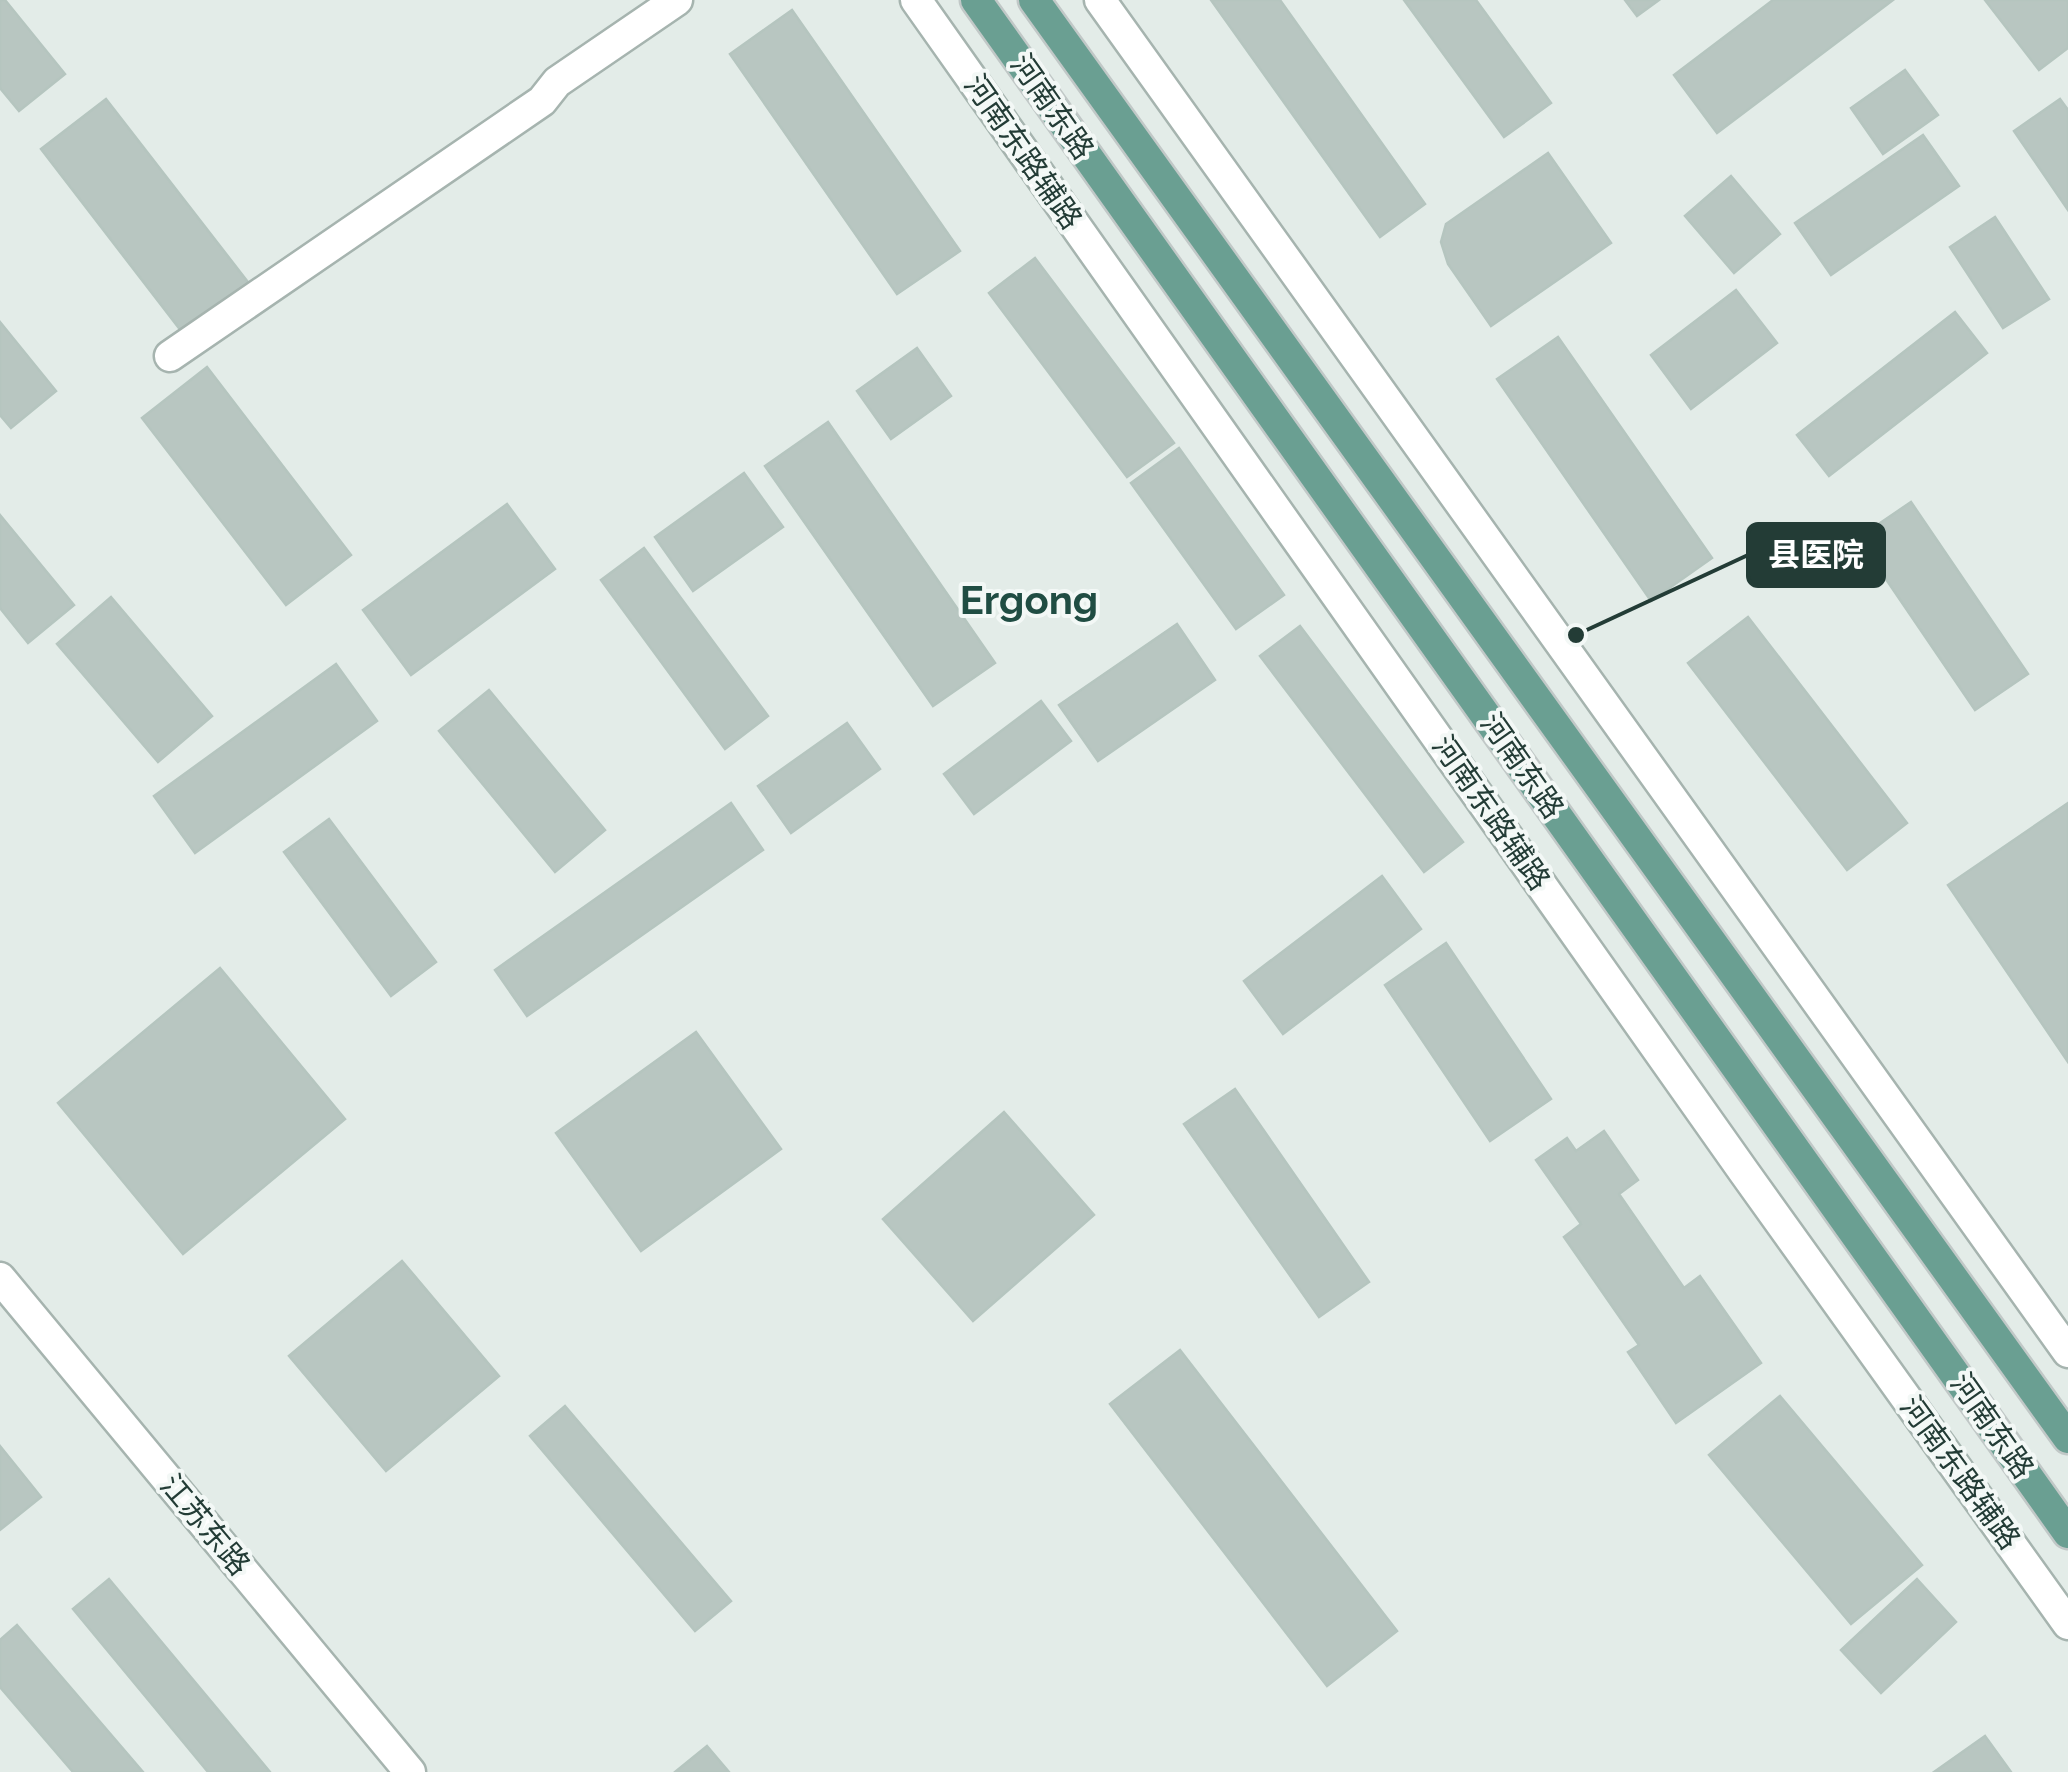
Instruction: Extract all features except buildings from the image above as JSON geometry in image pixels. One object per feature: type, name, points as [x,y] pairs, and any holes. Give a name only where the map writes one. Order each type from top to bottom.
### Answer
[{"type":"main road","name":"河南东路","points":[[976,0],[2068,1532]]},
{"type":"main road","name":"河南东路","points":[[1034,0],[2068,1438]]},
{"type":"street","points":[[170,356],[542,100],[557,82],[677,0]]},
{"type":"street","name":"河南东路辅路","points":[[916,0],[2068,1624]]},
{"type":"street","points":[[1100,0],[2068,1352]]},
{"type":"street","name":"江苏东路","points":[[0,1278],[410,1772]]},
{"type":"place","name":"县医院","points":[[1576,635]]},
{"type":"district","name":"Ergong","points":[[1029,600]]}]
